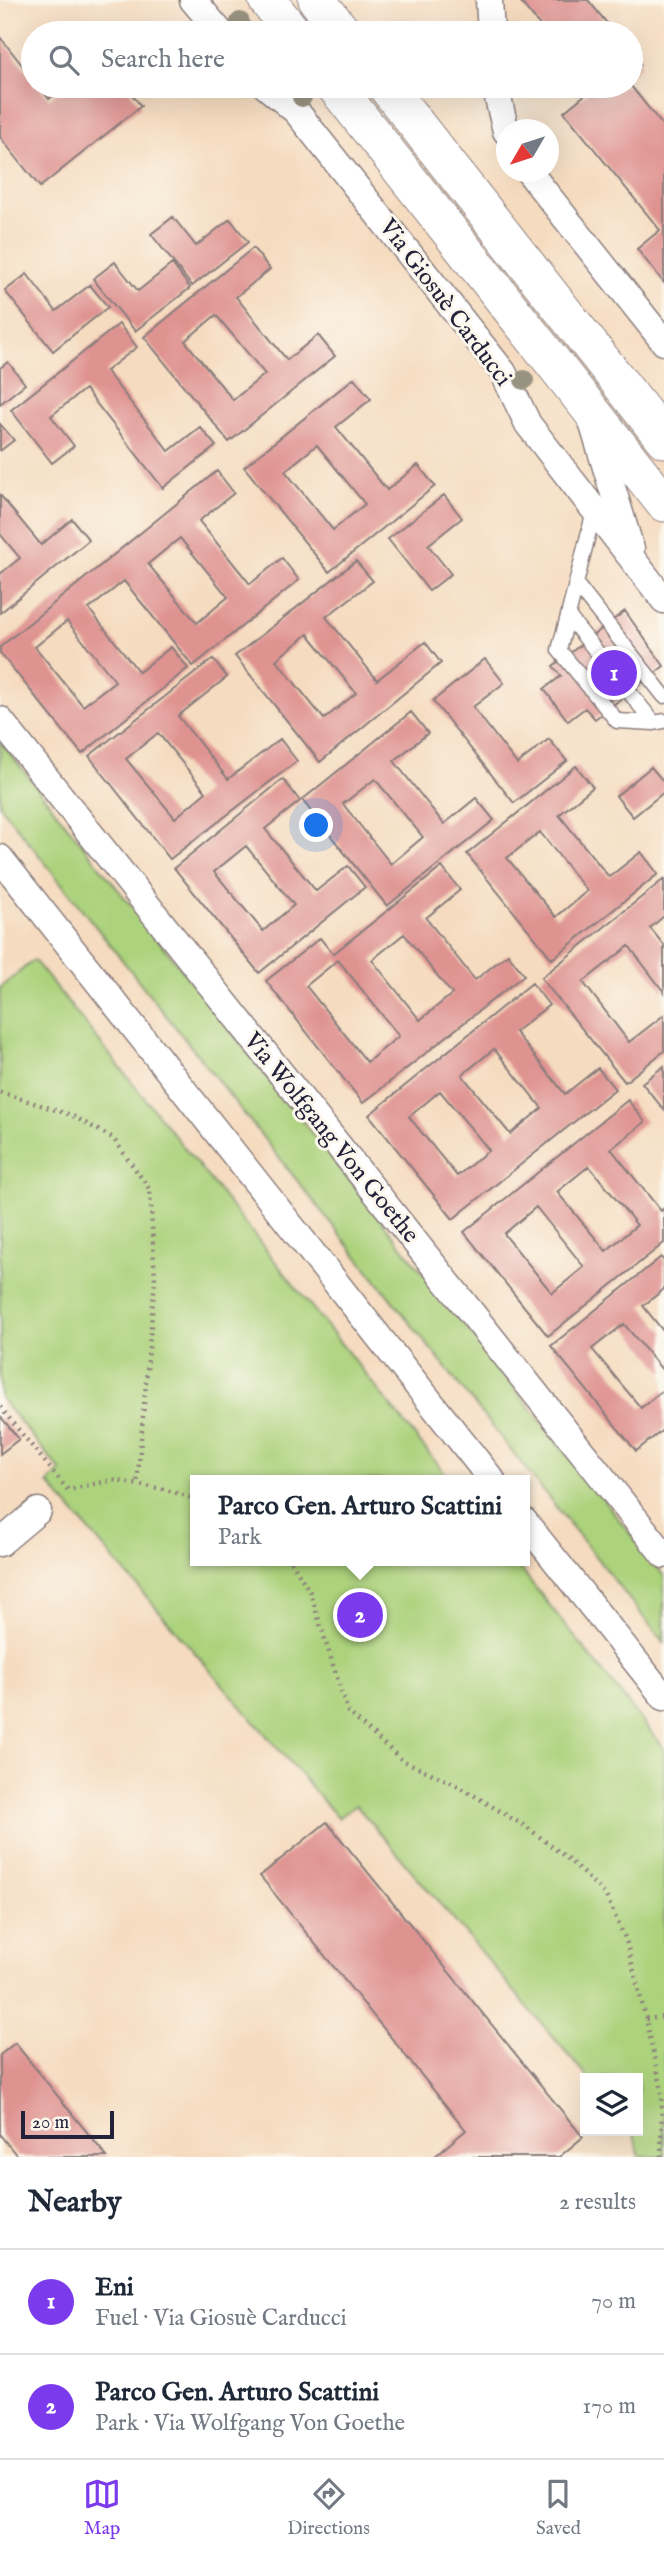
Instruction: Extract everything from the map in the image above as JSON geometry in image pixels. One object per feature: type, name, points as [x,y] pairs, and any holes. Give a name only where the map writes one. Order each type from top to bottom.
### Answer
[{"type":"main road","points":[[267,0],[284,21]]},
{"type":"main road","points":[[317,0],[334,21]]},
{"type":"main road","name":"Via Giosuè Carducci","points":[[344,98],[664,503]]},
{"type":"main road","points":[[395,98],[664,439]]},
{"type":"street","points":[[193,0],[211,21]]},
{"type":"street","points":[[489,0],[490,21]]},
{"type":"street","name":"Via Giosuè Carducci","points":[[280,98],[296,111],[503,372],[528,424],[664,600]]},
{"type":"street","points":[[498,98],[503,119]]},
{"type":"street","points":[[537,182],[664,342]]},
{"type":"street","name":"Via Giosuè Carducci","points":[[587,405],[635,564]]},
{"type":"street","name":"Via Wolfgang Von Goethe","points":[[0,720],[664,1555]]},
{"type":"street","points":[[0,858],[488,1475]]},
{"type":"street","points":[[0,1543],[38,1511]]},
{"type":"street","points":[[530,1529],[664,1697]]},
{"type":"lane","points":[[594,511],[559,650],[617,722],[659,722]]},
{"type":"lane","points":[[576,584],[664,696]]},
{"type":"lane","points":[[568,616],[659,722]]},
{"type":"path","points":[[0,1091],[71,1115],[113,1138],[150,1190],[155,1280],[138,1485]]},
{"type":"path","points":[[0,1407],[68,1490],[112,1480],[190,1498]]},
{"type":"path","points":[[294,1566],[310,1592],[348,1712],[402,1760],[455,1784],[528,1828],[567,1858],[605,1894],[626,1940],[662,2091],[661,2157]]},
{"type":"path","points":[[646,2019],[664,2017]]},
{"type":"green space","points":[[0,741],[664,1576],[664,1643],[0,806]]},
{"type":"green space","points":[[34,960],[446,1475],[190,1475],[190,1566],[518,1566],[664,1748],[664,2157],[640,2157],[634,2136],[643,2136],[643,2073],[584,2073],[356,1805],[338,1818],[48,1483],[61,1471],[0,1398],[0,988]]},
{"type":"building","points":[[519,0],[588,0],[605,21],[536,21]]},
{"type":"building","points":[[0,37],[21,64],[21,98],[135,98],[141,106],[40,187],[0,137]]},
{"type":"building","points":[[581,98],[641,98],[664,127],[664,283],[637,249],[660,230],[564,112]]},
{"type":"building","points":[[173,217],[196,246],[230,219],[248,242],[192,286],[151,234]]},
{"type":"building","points":[[253,248],[270,269],[236,297],[287,360],[318,335],[335,356],[229,442],[144,337]],"holes":[[[216,315],[265,374],[233,400],[185,341]]]},
{"type":"building","points":[[115,262],[138,291],[172,264],[190,288],[135,331],[93,279]]},
{"type":"building","points":[[27,274],[56,311],[90,285],[108,307],[53,351],[5,291]]},
{"type":"building","points":[[119,324],[137,347],[106,371],[169,451],[200,427],[216,446],[163,488],[85,389],[51,416],[74,446],[52,463],[11,410]]},
{"type":"building","points":[[8,362],[25,384],[0,404],[0,368]]},
{"type":"building","points":[[354,378],[371,399],[336,427],[387,490],[418,465],[435,486],[329,572],[244,467]],"holes":[[[317,445],[365,504],[333,530],[285,471]]]},
{"type":"building","points":[[0,424],[14,440],[0,451]]},
{"type":"building","points":[[217,471],[234,493],[199,521],[250,584],[282,558],[299,580],[193,666],[124,581],[89,609],[139,672],[171,647],[188,668],[82,754],[0,653],[0,647]],"holes":[[[180,538],[228,597],[197,623],[148,564]],[[67,621],[115,681],[83,706],[35,647]]]},
{"type":"building","points":[[0,495],[41,545],[72,519],[89,540],[0,613],[0,574],[20,558],[0,534]]},
{"type":"building","points":[[444,495],[462,518],[428,545],[451,574],[429,591],[388,539]]},
{"type":"building","points":[[356,561],[373,581],[326,617],[377,680],[425,642],[441,663],[320,762],[235,656]],"holes":[[[308,634],[356,693],[324,719],[276,660]]]},
{"type":"building","points":[[625,611],[664,666],[595,719],[585,708],[568,721],[544,689],[561,676],[553,666]]},
{"type":"building","points":[[213,659],[227,677],[178,716],[228,779],[280,739],[297,761],[170,859],[89,756]],"holes":[[[158,733],[206,792],[175,818],[126,759]]]},
{"type":"building","points":[[485,659],[504,683],[473,707],[517,764],[549,739],[567,761],[514,803],[433,701]]},
{"type":"building","points":[[411,712],[428,733],[394,761],[444,824],[476,798],[494,820],[387,906],[302,800]],"holes":[[[375,779],[423,837],[391,864],[343,804]]]},
{"type":"building","points":[[576,766],[593,787],[559,815],[609,877],[641,852],[658,874],[552,959],[467,854]],"holes":[[[540,832],[587,891],[556,917],[507,858]]]},
{"type":"building","points":[[651,767],[664,782],[664,792],[633,817],[616,796]]},
{"type":"building","points":[[283,779],[300,801],[265,829],[316,891],[348,866],[365,887],[259,973],[174,868]],"holes":[[[246,846],[294,905],[263,931],[214,872]]]},
{"type":"building","points":[[442,867],[460,890],[426,918],[475,980],[508,954],[524,975],[363,1103],[266,981],[320,938],[333,954]],"holes":[[[404,934],[452,994],[420,1020],[372,960]],[[338,960],[399,1036],[367,1062],[306,986]]]},
{"type":"building","points":[[664,879],[664,916],[650,928],[664,945],[664,992],[629,946],[583,982],[629,1042],[664,1015],[664,1051],[625,1082],[541,978]]},
{"type":"building","points":[[532,983],[549,1005],[515,1032],[565,1094],[598,1068],[615,1089],[453,1219],[369,1115]],"holes":[[[494,1049],[542,1108],[510,1134],[462,1075]],[[440,1091],[489,1150],[457,1176],[409,1117]]]},
{"type":"building","points":[[664,1066],[664,1110],[642,1083]]},
{"type":"building","points":[[628,1100],[645,1122],[611,1149],[661,1211],[664,1208],[664,1243],[548,1336],[464,1232]],"holes":[[[589,1166],[637,1225],[606,1251],[557,1192]],[[536,1207],[584,1267],[552,1293],[504,1234]]]},
{"type":"building","points":[[661,1257],[664,1261],[664,1289],[643,1306],[664,1332],[664,1372],[624,1324],[592,1349],[641,1408],[664,1389],[664,1429],[636,1451],[551,1346]]},
{"type":"building","points":[[0,1416],[19,1439],[0,1454]]},
{"type":"building","points":[[327,1822],[583,2137],[559,2157],[434,2157],[466,2130],[260,1876]]},
{"type":"building","points":[[15,2043],[107,2157],[18,2157],[0,2135],[0,2055]]},
{"type":"place","name":"Eni","points":[[614,673]]},
{"type":"place","name":"Parco Gen. Arturo Scattini","points":[[360,1615]]}]
